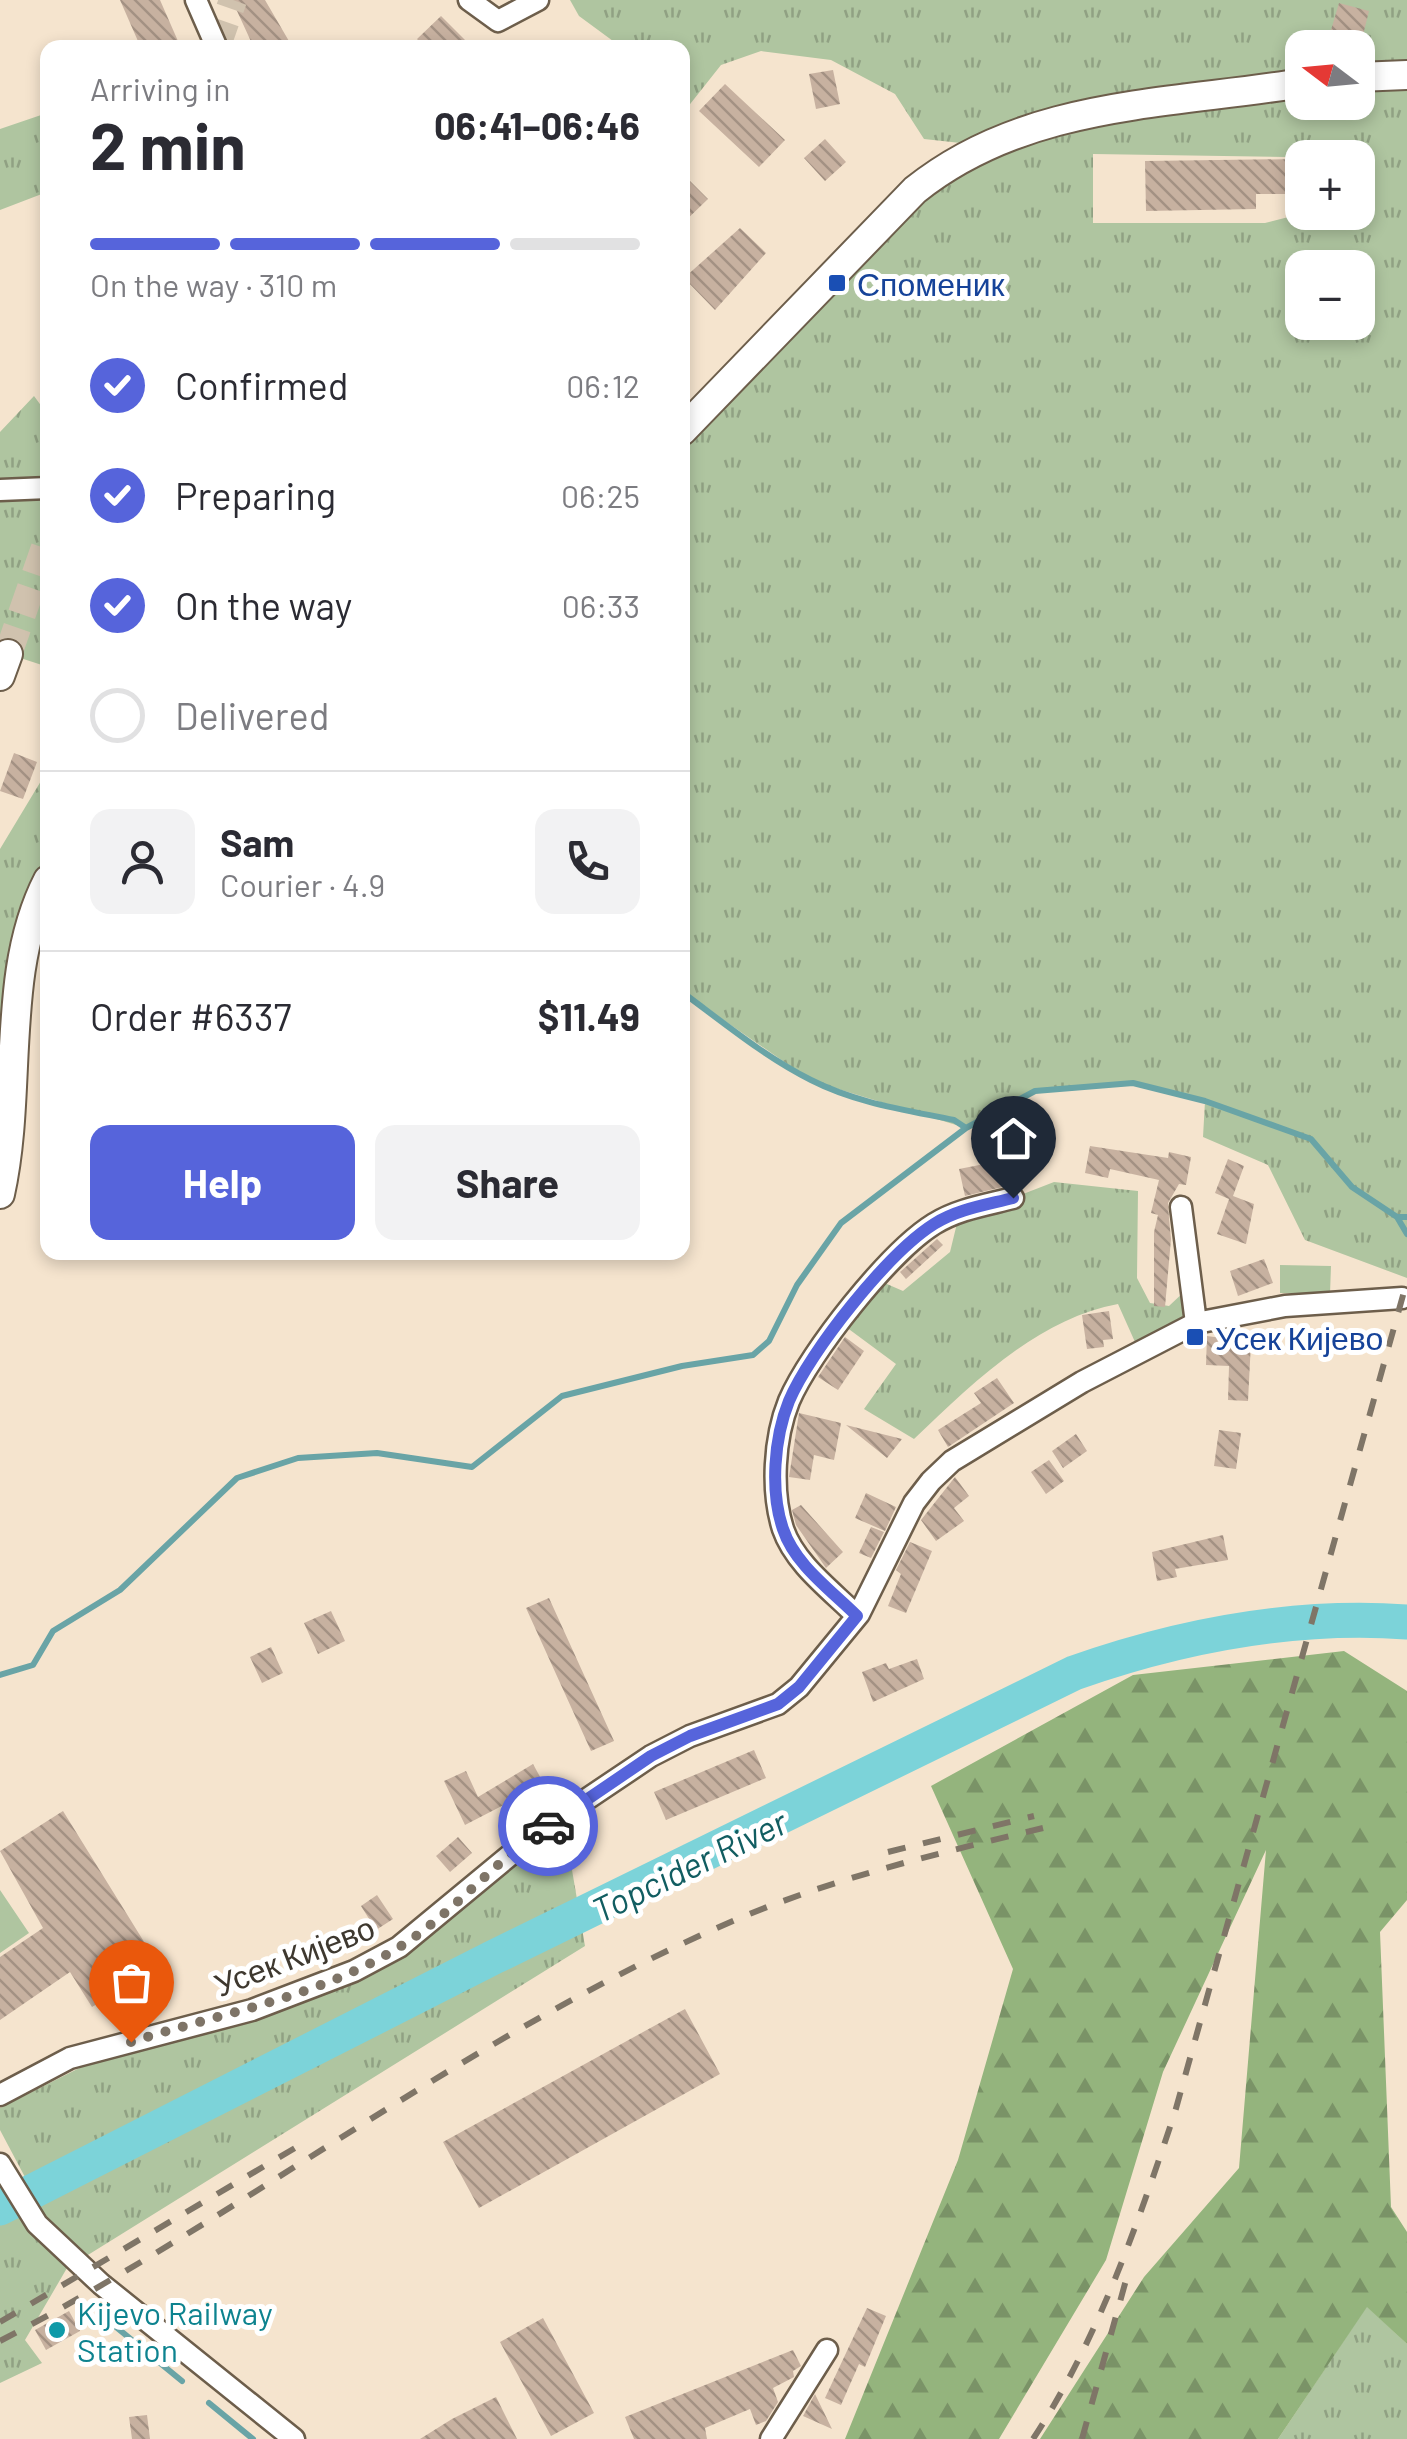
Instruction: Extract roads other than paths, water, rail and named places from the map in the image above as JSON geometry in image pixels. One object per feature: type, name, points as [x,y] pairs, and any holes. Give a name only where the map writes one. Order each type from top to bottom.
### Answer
[{"type":"street","points":[[196,0],[214,40]]},
{"type":"street","points":[[469,0],[498,20],[538,0]]},
{"type":"street","points":[[1375,76],[1407,75]]},
{"type":"street","points":[[690,423],[915,190],[950,162],[981,145],[1054,119],[1285,85]]},
{"type":"street","points":[[0,490],[40,488]]},
{"type":"street","points":[[0,1194],[16,957],[31,906],[40,892]]},
{"type":"street","points":[[857,1616],[796,1556],[784,1534],[778,1511],[777,1448],[789,1402],[807,1370],[892,1258],[934,1224],[960,1211],[1013,1198]]},
{"type":"street","points":[[1182,1206],[1196,1323]]},
{"type":"street","name":"Усек Кијево","points":[[0,2094],[70,2058],[252,2010],[354,1971],[400,1947],[538,1832],[651,1756],[690,1736],[778,1704],[799,1687],[857,1616],[888,1563],[914,1503],[952,1461],[1082,1382],[1196,1323],[1285,1306],[1402,1298]]},
{"type":"street","points":[[4,2170],[27,2211],[101,2284],[294,2439]]},
{"type":"street","points":[[771,2439],[827,2350]]},
{"type":"waterway","points":[[0,1675],[33,1665],[53,1631],[120,1590],[237,1478],[298,1458],[377,1453],[472,1467],[562,1396],[682,1366],[753,1355],[769,1341],[797,1285],[841,1223],[966,1128],[954,1120],[863,1100],[811,1080],[761,1050],[690,998]]},
{"type":"waterway","points":[[966,1128],[1035,1091],[1133,1083],[1205,1101],[1311,1139],[1352,1187],[1397,1217],[1407,1217]]},
{"type":"waterway","points":[[1397,1217],[1407,1234]]},
{"type":"waterway","name":"Topcider River","points":[[0,2208],[494,1957],[1074,1673],[1155,1648],[1238,1630],[1322,1621],[1407,1622]]},
{"type":"waterway","points":[[116,2327],[182,2381]]},
{"type":"waterway","points":[[209,2403],[253,2439]]},
{"type":"tunnel","points":[[219,40],[233,0]]},
{"type":"tunnel","points":[[8,654],[40,562]]},
{"type":"railway","points":[[1033,2439],[1097,2321],[1175,2112],[1407,1281]]},
{"type":"railway","points":[[888,1852],[1034,1816]]},
{"type":"railway","points":[[0,2341],[188,2234],[463,2062],[653,1958],[752,1913],[823,1887],[1043,1828]]},
{"type":"railway","points":[[0,2322],[295,2148]]},
{"type":"railway","points":[[1082,2439],[1126,2280]]},
{"type":"place","name":"Споменик","points":[[837,283]]},
{"type":"place","name":"Усек Кијево","points":[[1195,1337]]},
{"type":"place","name":"Kijevo Railway Station","points":[[57,2330]]}]
